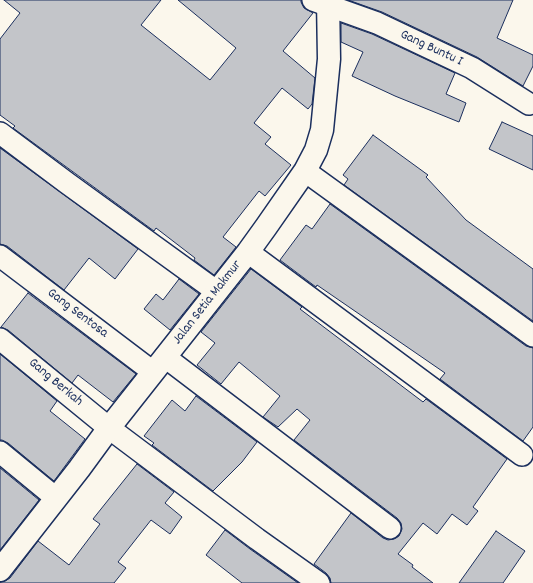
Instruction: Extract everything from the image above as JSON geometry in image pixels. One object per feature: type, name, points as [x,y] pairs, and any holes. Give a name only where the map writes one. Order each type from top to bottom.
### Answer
[{"type":"main road","name":"Jalan Setia Makmur","points":[[0,570],[109,428],[248,252],[305,171],[316,150],[322,130],[329,59],[323,2]]},
{"type":"street","name":"Gang Buntu I","points":[[323,2],[376,23],[472,68],[529,104]]},
{"type":"street","points":[[0,133],[216,292]]},
{"type":"street","points":[[305,171],[533,336]]},
{"type":"street","points":[[248,252],[522,455]]},
{"type":"street","name":"Gang Sentosa","points":[[0,256],[159,364],[390,528]]},
{"type":"street","name":"Gang Berkah","points":[[0,339],[109,428],[257,539],[320,583]]},
{"type":"street","points":[[0,452],[56,498]]},
{"type":"building","points":[[4,0],[161,0],[141,25],[210,80],[236,48],[178,0],[301,0],[304,8],[313,13],[283,51],[315,78],[312,104],[308,109],[282,88],[254,123],[271,137],[265,144],[291,165],[265,196],[259,191],[223,237],[236,247],[214,275],[194,260],[195,258],[156,228],[154,231],[13,128],[15,126],[0,115],[0,39],[20,13]]},
{"type":"building","points":[[348,0],[513,0],[497,38],[533,55],[533,66],[523,86],[477,57],[382,12]]},
{"type":"building","points":[[341,23],[372,34],[455,73],[446,94],[466,103],[459,122],[395,96],[352,76],[363,52],[341,42]]},
{"type":"building","points":[[502,122],[533,136],[533,170],[489,149]]},
{"type":"building","points":[[373,135],[428,175],[426,177],[466,220],[533,269],[533,321],[344,185],[348,179],[343,175]]},
{"type":"building","points":[[0,148],[138,249],[115,279],[89,258],[64,290],[7,246],[0,244]]},
{"type":"building","points":[[330,204],[526,346],[533,348],[533,427],[523,441],[440,379],[445,373],[317,285],[316,287],[280,260],[306,225],[312,229]]},
{"type":"building","points":[[251,269],[302,307],[300,309],[423,402],[426,399],[507,459],[473,507],[478,511],[467,525],[452,514],[437,534],[423,523],[398,554],[433,583],[331,583],[330,578],[326,573],[314,564],[351,513],[383,538],[388,540],[399,536],[402,529],[401,523],[397,518],[294,440],[310,420],[297,409],[278,427],[263,417],[280,396],[239,362],[221,384],[197,365],[215,343],[201,332]]},
{"type":"building","points":[[179,279],[199,294],[170,330],[144,309],[156,294],[163,300]]},
{"type":"building","points":[[28,293],[136,374],[113,402],[78,375],[72,383],[8,330],[1,327]]},
{"type":"building","points":[[0,354],[57,401],[50,411],[85,439],[54,481],[8,443],[0,440]]},
{"type":"building","points":[[196,396],[257,442],[242,462],[213,491],[152,445],[154,443],[144,436],[172,400],[185,411]]},
{"type":"building","points":[[137,464],[174,492],[165,503],[182,517],[170,534],[151,520],[118,562],[126,568],[114,583],[0,583],[10,578],[38,541],[69,565],[100,524],[93,519]]},
{"type":"building","points":[[0,468],[39,500],[0,550]]},
{"type":"building","points":[[225,530],[298,583],[242,583],[206,555]]},
{"type":"building","points":[[496,531],[525,551],[503,583],[459,583]]}]
